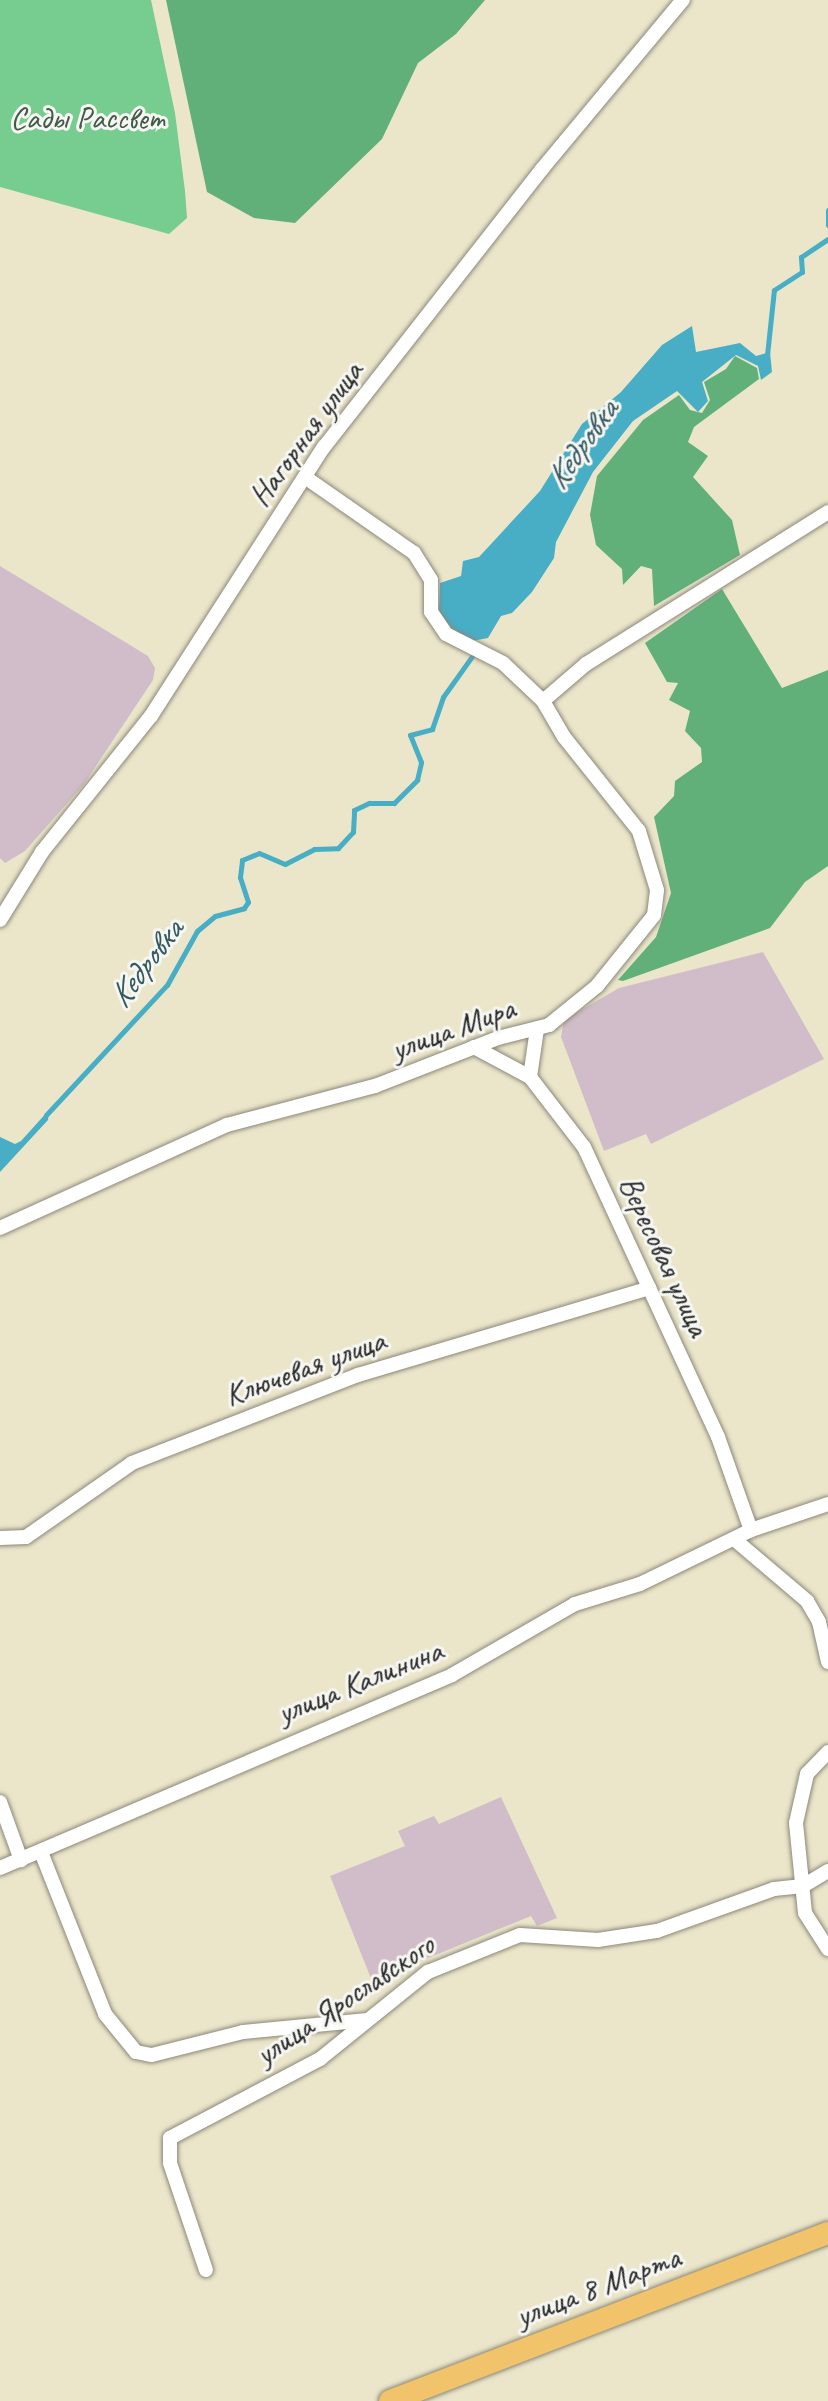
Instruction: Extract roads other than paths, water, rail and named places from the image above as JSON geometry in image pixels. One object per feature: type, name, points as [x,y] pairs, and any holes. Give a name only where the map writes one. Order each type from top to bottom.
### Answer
[{"type":"main road","name":"улица 8 Марта","points":[[390,2401],[828,2233]]},
{"type":"street","name":"Нагорная улица","points":[[0,920],[42,852],[151,716],[305,477],[542,169],[683,0]]},
{"type":"street","name":"улица Мира","points":[[0,1228],[227,1125],[400,1078],[474,1047],[549,1025],[597,986],[654,915],[657,890],[629,814],[564,737],[543,701],[503,663],[461,644],[440,628],[431,612],[431,580],[414,553],[305,477]]},
{"type":"street","points":[[543,701],[586,664],[828,512]]},
{"type":"street","points":[[530,1077],[537,1029]]},
{"type":"street","name":"Вересовая улица","points":[[474,1047],[530,1077],[584,1147],[718,1437],[751,1530]]},
{"type":"street","name":"Ключевая улица","points":[[0,1538],[26,1537],[132,1463],[344,1380],[649,1288]]},
{"type":"street","name":"улица Калинина","points":[[0,1868],[452,1675],[556,1613],[640,1584],[751,1530],[828,1504]]},
{"type":"street","points":[[734,1539],[807,1601],[819,1622],[828,1662]]},
{"type":"street","points":[[828,1752],[807,1774],[798,1799],[805,1913],[828,1949]]},
{"type":"street","points":[[0,1802],[21,1860]]},
{"type":"street","points":[[41,1852],[105,2014],[136,2052],[152,2055],[243,2032],[369,2019]]},
{"type":"street","name":"улица Ярославского","points":[[206,2270],[170,2163],[170,2138],[320,2059],[438,1966],[520,1935],[624,1937],[701,1917],[774,1889],[803,1886],[828,1871]]},
{"type":"water","points":[[692,326],[696,352],[740,343],[756,356],[770,352],[772,372],[761,380],[758,366],[736,355],[702,382],[708,401],[698,412],[677,391],[633,421],[593,472],[556,542],[554,558],[532,592],[512,613],[501,616],[488,638],[472,641],[453,631],[439,611],[440,583],[461,576],[463,561],[479,557],[540,491],[582,424],[621,392],[662,345]]},
{"type":"water","points":[[49,1110],[48,1120],[0,1172],[0,1137],[15,1144],[21,1141]]},
{"type":"waterway","name":"Кедровка","points":[[828,210],[828,225]]},
{"type":"waterway","name":"Кедровка","points":[[767,355],[774,290],[802,272],[801,257],[828,239]]},
{"type":"waterway","name":"Кедровка","points":[[46,1115],[167,985],[197,931],[215,916],[244,908],[248,902],[240,877],[242,860],[259,853],[285,864],[314,849],[338,848],[353,832],[354,810],[369,803],[394,803],[417,780],[421,762],[410,735],[432,729],[443,697],[473,655]]},
{"type":"park label","name":"Сады Рассвет","points":[[87,118]]}]
